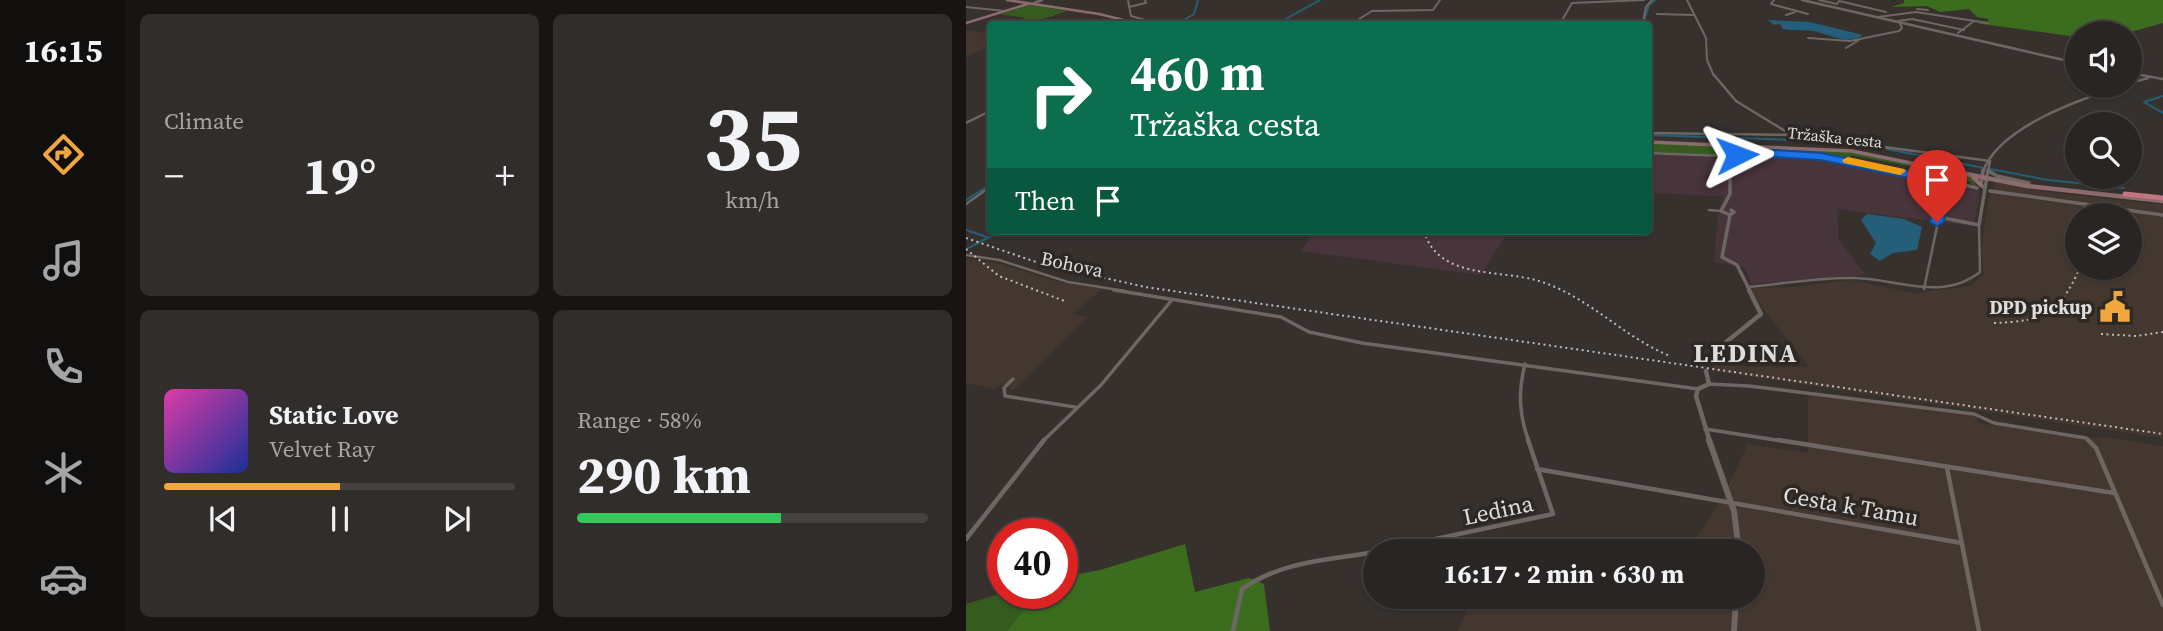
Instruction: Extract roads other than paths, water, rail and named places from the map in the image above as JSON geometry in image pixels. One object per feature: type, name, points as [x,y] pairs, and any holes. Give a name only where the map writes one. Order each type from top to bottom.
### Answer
[{"type":"highway","points":[[2125,194],[2163,199]]},
{"type":"main road","points":[[1007,0],[1130,21]]},
{"type":"main road","points":[[1041,0],[1040,2],[1048,5]]},
{"type":"main road","points":[[1017,1],[1021,5]]},
{"type":"main road","points":[[966,23],[1031,3]]},
{"type":"main road","points":[[1007,10],[1031,3],[1124,21]]},
{"type":"main road","name":"Tržaška cesta","points":[[1652,141],[1710,144]]},
{"type":"main road","name":"Tržaška cesta","points":[[1652,142],[1728,152],[1851,149],[1986,173],[2065,191],[2163,199]]},
{"type":"main road","points":[[1710,144],[1728,152]]},
{"type":"main road","name":"Tržaška cesta","points":[[1728,152],[1750,145],[1852,151],[1950,170],[1986,173],[2029,183],[2125,194]]},
{"type":"main road","points":[[1950,170],[1971,176],[1981,188]]},
{"type":"street","points":[[1031,3],[1041,0]]},
{"type":"street","points":[[1128,0],[1130,16],[1149,21]]},
{"type":"street","points":[[1129,7],[1146,3],[1145,0]]},
{"type":"street","points":[[1356,21],[1370,12],[1433,10],[1440,0]]},
{"type":"street","points":[[1562,21],[1574,3],[1644,0]]},
{"type":"street","points":[[1643,21],[1646,7],[1652,0]]},
{"type":"street","points":[[1687,0],[1706,38],[1707,60],[1717,82],[1735,101],[1775,127],[1793,135]]},
{"type":"street","points":[[1774,0],[1771,4],[1808,14]]},
{"type":"street","points":[[1802,0],[1958,33],[2065,60]]},
{"type":"street","points":[[1819,0],[1886,12],[1989,23]]},
{"type":"street","points":[[966,7],[1007,10]]},
{"type":"street","points":[[1775,12],[1784,8]]},
{"type":"street","points":[[1917,9],[1930,9],[1922,14]]},
{"type":"street","points":[[1786,15],[1797,11]]},
{"type":"street","points":[[1878,17],[1886,12]]},
{"type":"street","points":[[1657,14],[1694,15]]},
{"type":"street","points":[[1899,21],[1910,19],[1964,30]]},
{"type":"street","points":[[1808,38],[1860,39],[1899,31],[1902,29],[1899,21]]},
{"type":"street","points":[[1958,33],[1974,21]]},
{"type":"street","points":[[1846,48],[1860,39]]},
{"type":"street","points":[[2142,75],[2163,79]]},
{"type":"street","points":[[2142,80],[2152,77]]},
{"type":"street","points":[[1747,287],[1863,278],[1924,289],[1953,285],[1978,275],[1981,269],[1978,250],[1981,188],[1990,161],[2001,145],[2027,128],[2091,98]]},
{"type":"street","points":[[966,123],[987,114]]},
{"type":"street","points":[[1652,133],[1793,135],[1990,161]]},
{"type":"street","points":[[1652,153],[1723,156],[1728,152]]},
{"type":"street","points":[[1707,362],[1715,351],[1760,316],[1737,265],[1722,257],[1726,223],[1731,212],[1728,152]]},
{"type":"street","name":"Tržaška cesta","points":[[1728,152],[1748,155],[1786,153],[1821,157],[1981,188]]},
{"type":"street","points":[[1924,289],[1945,182]]},
{"type":"street","points":[[966,204],[987,189]]},
{"type":"street","points":[[1990,191],[2163,215]]},
{"type":"street","points":[[1726,223],[1723,211],[1729,199]]},
{"type":"street","points":[[1709,210],[1731,212]]},
{"type":"street","points":[[1939,217],[1979,225]]},
{"type":"street","name":"Bohova","points":[[966,255],[999,260],[1068,282],[1116,287],[1171,301],[1281,317],[1309,332],[1340,340],[1525,365],[1556,373],[1698,389]]},
{"type":"street","points":[[966,539],[1040,444],[1101,385],[1171,301]]},
{"type":"street","name":"Ledina","points":[[1439,539],[1550,516],[1553,507],[1521,420],[1519,388],[1525,365]]},
{"type":"street","points":[[1706,371],[1709,384]]},
{"type":"street","points":[[1013,379],[1004,388],[1005,396],[1076,408]]},
{"type":"street","points":[[1738,539],[1734,503],[1705,429],[1696,396],[1698,389],[1709,384],[1749,386],[1974,414],[1998,424],[2076,435],[2090,440],[2163,606]]},
{"type":"street","points":[[1705,429],[2114,493]]},
{"type":"street","points":[[1947,468],[1979,631]]},
{"type":"street","name":"Cesta k Tamu","points":[[1537,469],[1962,543]]},
{"type":"street","name":"Ledina","points":[[1233,631],[1242,589],[1258,578],[1286,568],[1363,554]]},
{"type":"street","points":[[1734,631],[1735,609]]},
{"type":"water","points":[[1768,20],[1810,22],[1863,35],[1844,39],[1813,31],[1783,29],[1780,24],[1774,25]]},
{"type":"water","points":[[1867,214],[1904,219],[1922,227],[1917,250],[1893,253],[1880,261],[1870,254],[1876,243],[1861,220]]},
{"type":"waterway","points":[[1182,21],[1194,14],[1198,0]]},
{"type":"waterway","points":[[1282,21],[1320,0]]},
{"type":"waterway","points":[[1644,21],[1649,5],[1655,0]]},
{"type":"waterway","points":[[2163,96],[2144,102],[2163,113]]},
{"type":"waterway","points":[[1652,135],[1826,141]]},
{"type":"waterway","points":[[1887,149],[1984,168]]},
{"type":"waterway","points":[[1990,169],[2065,182]]},
{"type":"waterway","points":[[966,200],[987,187]]},
{"type":"waterway","points":[[966,230],[987,237]]},
{"type":"waterway","points":[[966,249],[993,235]]},
{"type":"railway","points":[[1426,235],[1431,247],[1442,258],[1456,265],[1472,270],[1523,277],[1557,288],[1670,356]]},
{"type":"railway","points":[[966,238],[1039,263],[1145,287],[2163,434]]},
{"type":"railway","points":[[966,249],[999,276],[1067,302]]},
{"type":"railway","points":[[1994,323],[2026,320],[2048,312],[2057,306],[2074,280]]},
{"type":"railway","points":[[2101,334],[2136,336],[2163,332]]},
{"type":"place","name":"DPD pickup","points":[[2115,307]]},
{"type":"district","name":"LEDINA","points":[[1746,353]]}]
